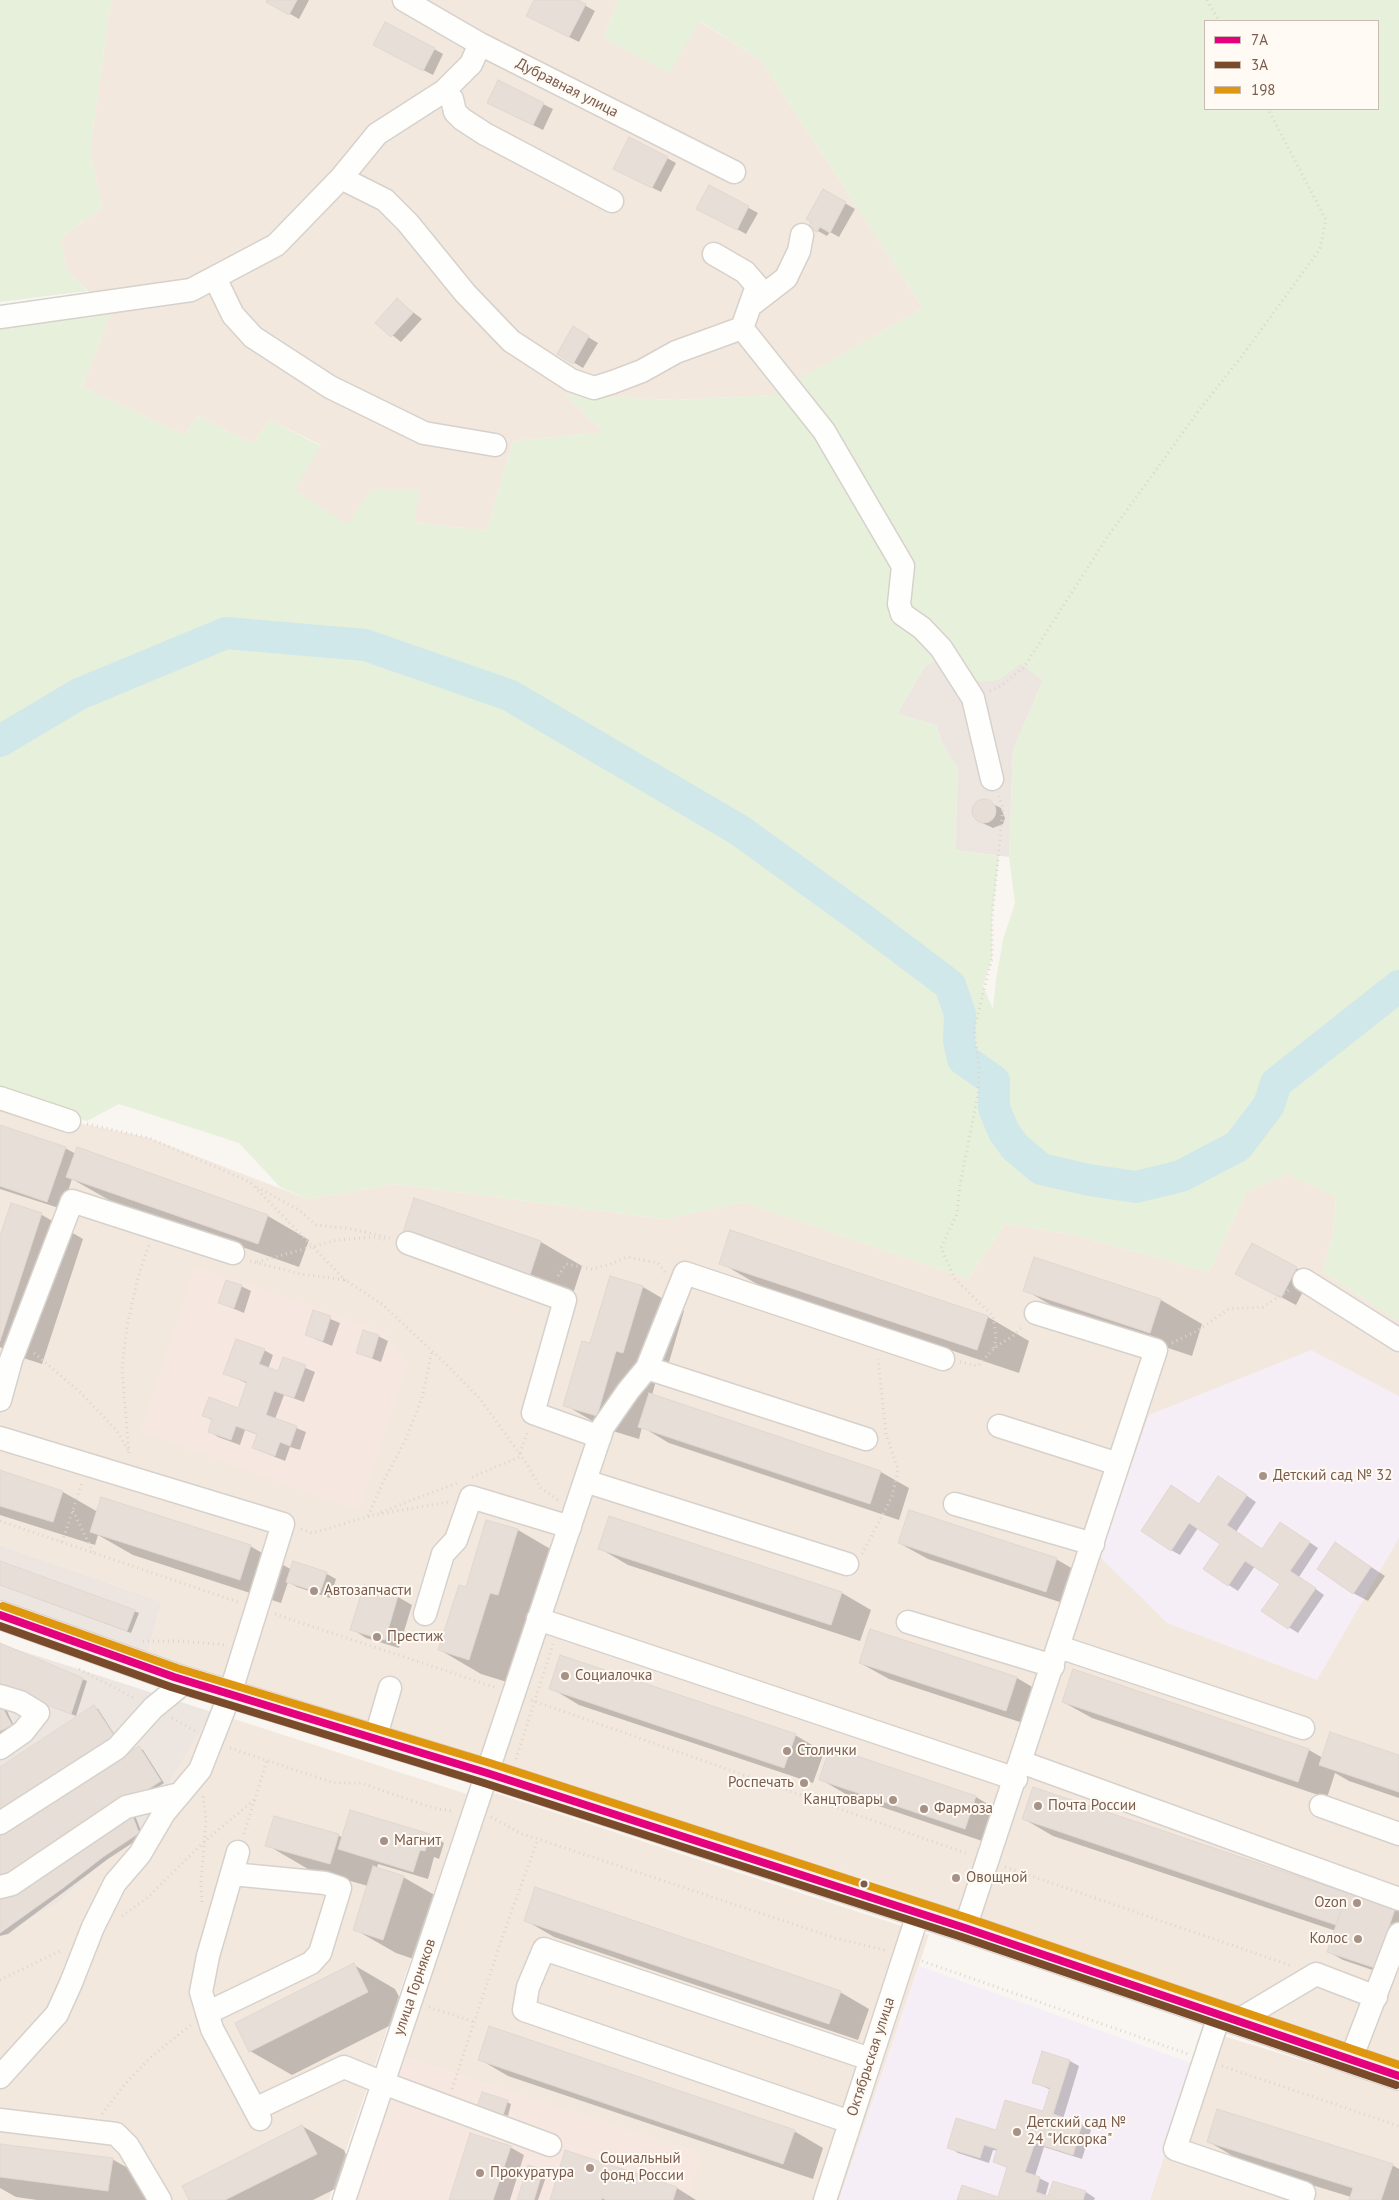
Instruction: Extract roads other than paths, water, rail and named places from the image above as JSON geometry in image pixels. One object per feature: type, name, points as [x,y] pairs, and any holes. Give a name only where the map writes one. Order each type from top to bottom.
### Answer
[{"type":"main road","points":[[0,1615],[186,1681],[487,1773],[965,1928],[1399,2076]]},
{"type":"street","name":"Дубравная улица","points":[[404,0],[480,44],[734,172]]},
{"type":"street","points":[[0,316],[192,290],[276,245],[341,178],[377,134],[444,91],[471,64],[480,44]]},
{"type":"street","points":[[444,91],[452,98],[456,112],[462,119],[485,134],[612,201]]},
{"type":"street","points":[[341,178],[385,200],[408,223],[465,293],[511,341],[571,380],[594,388],[642,371],[676,352],[742,328],[757,286],[745,272],[714,254]]},
{"type":"street","points":[[751,304],[786,278],[799,251],[802,235]]},
{"type":"street","points":[[215,278],[233,315],[254,337],[330,387],[424,433],[496,445]]},
{"type":"street","points":[[742,328],[824,431],[903,566],[899,604],[902,614],[922,628],[941,648],[973,698],[992,780]]},
{"type":"street","points":[[0,1098],[69,1121]]},
{"type":"street","points":[[0,1400],[10,1352],[72,1201],[232,1253]]},
{"type":"street","points":[[408,1243],[565,1300],[533,1414],[600,1437]]},
{"type":"street","name":"улица Горняков","points":[[344,2200],[600,1437],[608,1420],[647,1368],[685,1273],[943,1359]]},
{"type":"street","points":[[1304,1280],[1399,1340]]},
{"type":"street","points":[[965,1928],[989,1861],[1156,1350],[1036,1313]]},
{"type":"street","points":[[647,1368],[866,1439]]},
{"type":"street","points":[[999,1426],[1118,1464]]},
{"type":"street","points":[[0,1438],[283,1524],[230,1694],[200,1770],[164,1813],[140,1854],[115,1883],[88,1939],[57,2014],[0,2077]]},
{"type":"street","points":[[585,1481],[847,1564]]},
{"type":"street","points":[[424,1614],[443,1554],[456,1540],[471,1498],[572,1519]]},
{"type":"street","points":[[956,1504],[1092,1544]]},
{"type":"street","points":[[538,1619],[1019,1770],[1399,1900]]},
{"type":"street","points":[[908,1622],[1056,1656],[1303,1728]]},
{"type":"street","points":[[0,1823],[117,1748],[153,1708],[186,1681]]},
{"type":"street","points":[[375,1739],[390,1688]]},
{"type":"street","points":[[0,1696],[20,1702],[38,1713],[24,1732],[0,1748]]},
{"type":"street","points":[[0,1887],[12,1884],[126,1806],[180,1794]]},
{"type":"street","points":[[1322,1806],[1399,1834]]},
{"type":"street","points":[[238,1852],[208,1956],[201,1992],[212,2029],[257,2114],[344,2067],[550,2145]]},
{"type":"street","points":[[207,2013],[311,1963],[320,1953],[340,1888],[325,1883],[232,1874]]},
{"type":"street","name":"Октябрьская улица","points":[[825,2200],[918,1914]]},
{"type":"street","points":[[1351,2059],[1399,1934]]},
{"type":"street","points":[[850,2122],[524,2010],[528,1986],[544,1949],[870,2059]]},
{"type":"street","points":[[1302,2200],[1304,2193],[1175,2149],[1204,2060],[1228,2018],[1316,1974],[1376,1997]]},
{"type":"street","points":[[0,2120],[116,2134],[128,2146],[160,2200]]},
{"type":"waterway","points":[[0,741],[79,694],[226,633],[365,645],[509,695],[739,830],[950,985],[960,1014],[959,1041],[963,1059],[994,1081],[994,1108],[1004,1132],[1015,1147],[1041,1169],[1089,1180],[1136,1187],[1181,1176],[1238,1146],[1269,1105],[1276,1083],[1399,986]]},
{"type":"place","name":"Детский сад № 32","points":[[1263,1476]]},
{"type":"place","name":"Автозапчасти","points":[[314,1591]]},
{"type":"place","name":"Престиж","points":[[377,1637]]},
{"type":"place","name":"Социалочка","points":[[565,1676]]},
{"type":"place","name":"Столички","points":[[787,1751]]},
{"type":"place","name":"Роспечать","points":[[804,1783]]},
{"type":"place","name":"Канцтовары","points":[[893,1800]]},
{"type":"place","name":"Почта России","points":[[1038,1806]]},
{"type":"place","name":"Фармоза","points":[[924,1809]]},
{"type":"place","name":"Магнит","points":[[384,1841]]},
{"type":"place","name":"Овощной","points":[[956,1878]]},
{"type":"place","name":"Ozon","points":[[1357,1903]]},
{"type":"place","name":"Колос","points":[[1358,1939]]},
{"type":"place","name":"Детский сад № 24 \"Искорка\"","points":[[1017,2132]]},
{"type":"place","name":"Социальный фонд России","points":[[590,2168]]},
{"type":"place","name":"Прокуратура","points":[[480,2173]]}]
